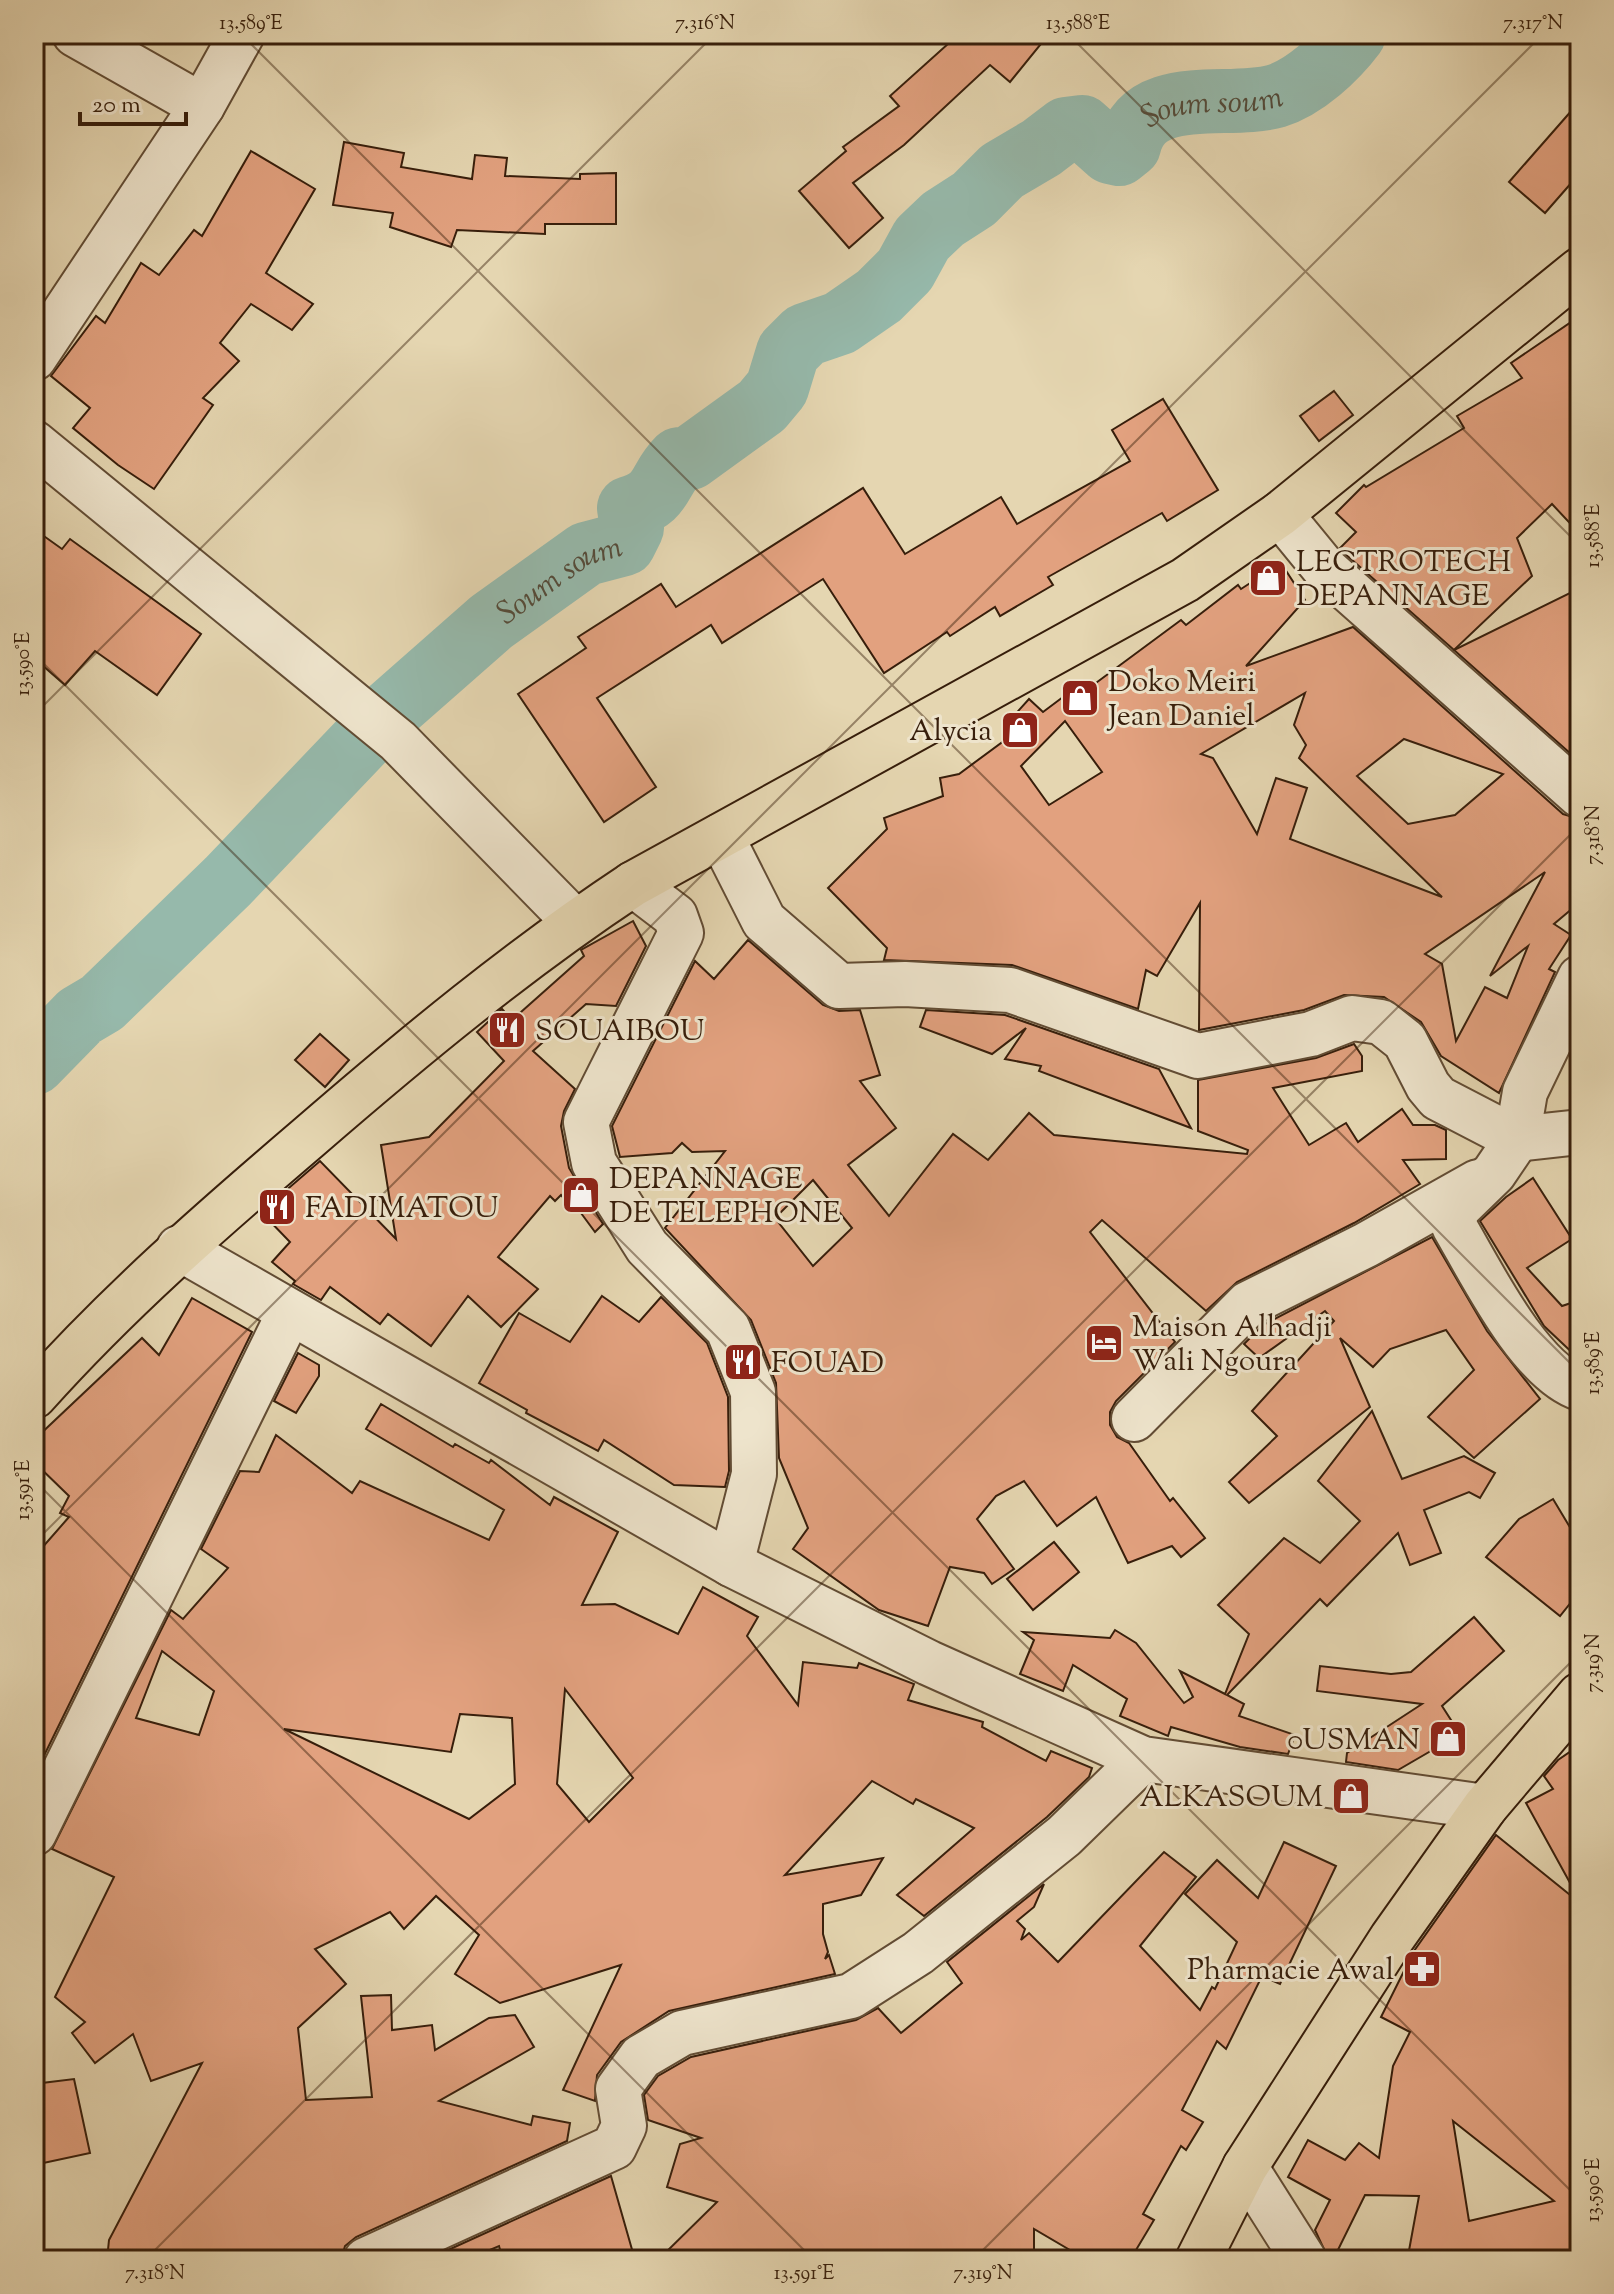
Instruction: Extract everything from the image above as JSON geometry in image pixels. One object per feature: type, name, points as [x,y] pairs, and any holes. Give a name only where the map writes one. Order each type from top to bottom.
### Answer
[{"type":"main road","points":[[34,1396],[80,1345],[179,1248],[424,1038],[575,922],[633,884],[1185,580],[1280,514],[1580,270]]},
{"type":"main road","points":[[1198,2260],[1245,2167],[1392,1938],[1485,1807],[1580,1695]]},
{"type":"street","points":[[75,34],[202,106]]},
{"type":"street","points":[[34,358],[202,106],[242,34]]},
{"type":"street","points":[[34,443],[398,741],[575,922]]},
{"type":"street","points":[[1280,514],[1325,569],[1580,795]]},
{"type":"street","points":[[721,836],[764,921],[839,986],[905,984],[1010,990],[1198,1056],[1311,1034],[1352,1018],[1381,1022],[1405,1041],[1428,1086],[1438,1098],[1506,1156]]},
{"type":"street","points":[[633,884],[675,916],[681,933],[586,1122],[588,1143],[594,1163],[647,1247],[728,1329],[753,1392],[754,1474],[731,1564]]},
{"type":"street","points":[[1580,978],[1525,1092],[1506,1156],[1456,1210],[1454,1226],[1533,1350],[1567,1383],[1580,1388]]},
{"type":"street","points":[[1134,1419],[1248,1304],[1366,1245],[1506,1156],[1580,1132]]},
{"type":"street","points":[[179,1248],[289,1314],[731,1564],[929,1663],[1143,1759],[1485,1807]]},
{"type":"street","points":[[34,1833],[289,1314]]},
{"type":"street","points":[[366,2260],[614,2147],[624,2126],[618,2089],[641,2057],[682,2033],[851,1996],[918,1953],[1064,1836],[1143,1759]]},
{"type":"street","points":[[1245,2167],[1304,2260]]},
{"type":"building","points":[[959,34],[1049,34],[1010,82],[990,65],[904,145],[853,183],[883,218],[849,248],[799,191],[846,151],[843,147],[899,106],[890,96]]},
{"type":"building","points":[[1580,101],[1580,173],[1545,213],[1509,182]]},
{"type":"building","points":[[344,142],[404,153],[401,167],[472,179],[475,155],[507,158],[505,176],[580,179],[580,174],[616,173],[616,224],[545,224],[545,234],[457,230],[451,247],[390,227],[393,213],[333,205]]},
{"type":"building","points":[[251,151],[315,189],[266,273],[313,304],[292,330],[251,304],[220,343],[239,361],[203,398],[213,405],[154,489],[118,465],[73,428],[90,408],[51,376],[96,316],[105,323],[141,263],[159,275],[194,230],[202,236]]},
{"type":"building","points":[[1580,316],[1580,534],[1552,504],[1517,538],[1532,576],[1454,650],[1343,552],[1340,548],[1356,532],[1336,513],[1364,485],[1366,487],[1464,428],[1457,416],[1522,378],[1511,363]]},
{"type":"building","points":[[1334,391],[1353,415],[1319,441],[1300,416]]},
{"type":"building","points":[[1163,399],[1218,490],[1167,521],[1162,513],[1048,577],[1053,585],[1000,616],[995,607],[950,636],[947,632],[884,673],[823,579],[722,643],[711,625],[597,698],[656,787],[604,822],[518,694],[586,648],[578,637],[661,584],[676,607],[863,488],[905,554],[1001,497],[1017,524],[1130,461],[1112,430]]},
{"type":"building","points":[[34,529],[62,549],[70,539],[201,634],[157,695],[95,651],[65,685],[34,658]]},
{"type":"building","points":[[1281,563],[1305,600],[1246,666],[1353,627],[1563,814],[1580,819],[1580,888],[1573,908],[1554,924],[1571,935],[1549,969],[1555,972],[1499,1093],[1441,1056],[1421,1022],[1384,997],[1344,995],[1304,1010],[1199,1030],[1200,903],[1157,976],[1146,970],[1138,1009],[1012,965],[884,960],[887,948],[828,888],[887,829],[884,818],[943,796],[940,778],[959,774],[1020,729],[1010,720],[1029,699],[1043,712],[1075,688],[1081,694],[1181,620],[1186,625],[1238,585],[1241,589]],"holes":[[[1305,693],[1294,725],[1306,745],[1299,758],[1442,897],[1290,839],[1307,788],[1276,778],[1257,834],[1213,758],[1201,754]],[[1065,721],[1102,772],[1049,805],[1021,766]],[[1404,739],[1503,774],[1455,815],[1408,824],[1357,776]],[[1545,872],[1490,976],[1528,946],[1507,998],[1485,987],[1456,1041],[1442,964],[1425,954]]]},
{"type":"building","points":[[1580,588],[1580,762],[1454,650]]},
{"type":"building","points":[[633,921],[646,946],[616,1006],[586,1004],[533,1051],[575,1089],[564,1111],[561,1126],[569,1168],[603,1224],[595,1232],[578,1209],[575,1211],[561,1195],[555,1201],[550,1196],[498,1257],[538,1289],[501,1327],[468,1296],[431,1346],[388,1314],[380,1324],[330,1287],[321,1300],[293,1284],[295,1281],[272,1262],[290,1242],[261,1212],[320,1161],[396,1239],[381,1145],[429,1137],[504,1061],[477,1032],[502,1009],[512,1020],[584,956],[581,950]]},
{"type":"building","points":[[748,940],[823,1005],[839,1011],[860,1010],[880,1075],[860,1081],[896,1128],[848,1165],[889,1216],[953,1134],[988,1160],[1029,1113],[1054,1135],[1247,1154],[1248,1150],[1198,1131],[1198,1080],[1316,1058],[1354,1044],[1362,1056],[1362,1071],[1273,1088],[1309,1145],[1346,1123],[1358,1142],[1402,1109],[1413,1125],[1435,1125],[1446,1130],[1446,1159],[1403,1160],[1420,1184],[1354,1223],[1237,1282],[1206,1311],[1102,1220],[1090,1232],[1175,1342],[1116,1401],[1110,1412],[1110,1425],[1117,1437],[1129,1443],[1170,1501],[1173,1498],[1205,1538],[1181,1557],[1172,1546],[1128,1563],[1096,1497],[1057,1526],[1024,1481],[996,1496],[977,1519],[1014,1569],[992,1584],[984,1573],[950,1567],[928,1626],[879,1610],[793,1549],[808,1528],[779,1458],[776,1383],[751,1320],[665,1228],[725,1151],[692,1152],[682,1143],[672,1153],[620,1157],[612,1126],[695,961],[714,979]],"holes":[[[813,1180],[852,1228],[813,1266],[775,1218]]]},
{"type":"building","points":[[926,1010],[1005,1015],[1159,1069],[1191,1128],[1039,1071],[1041,1066],[1005,1059],[1026,1028],[992,1054],[920,1027]]},
{"type":"building","points":[[320,1034],[349,1060],[325,1087],[295,1060]]},
{"type":"building","points":[[1533,1178],[1572,1239],[1527,1268],[1562,1306],[1580,1300],[1580,1360],[1544,1326],[1480,1221]]},
{"type":"building","points":[[1432,1237],[1487,1331],[1540,1399],[1474,1458],[1428,1417],[1474,1370],[1446,1330],[1390,1349],[1373,1367],[1340,1338],[1370,1407],[1249,1503],[1229,1482],[1277,1436],[1252,1411],[1334,1321],[1325,1311],[1259,1358],[1244,1344],[1263,1325]]},
{"type":"building","points":[[602,1296],[639,1322],[661,1297],[707,1343],[728,1397],[729,1471],[725,1487],[674,1485],[604,1440],[598,1451],[526,1413],[527,1410],[479,1383],[519,1313],[570,1342]]},
{"type":"building","points":[[192,1298],[252,1332],[34,1776],[34,1557],[69,1517],[60,1513],[69,1496],[34,1462],[34,1440],[142,1338],[159,1355]]},
{"type":"building","points":[[298,1353],[319,1365],[319,1376],[296,1413],[274,1401]]},
{"type":"building","points":[[381,1404],[453,1447],[455,1444],[489,1463],[491,1460],[550,1505],[554,1497],[618,1532],[582,1605],[615,1604],[678,1634],[703,1587],[758,1617],[747,1636],[798,1705],[803,1662],[857,1668],[859,1663],[914,1684],[908,1700],[983,1722],[982,1727],[1046,1761],[1051,1751],[1092,1768],[1089,1777],[1047,1817],[924,1916],[897,1895],[974,1828],[916,1799],[913,1804],[872,1781],[785,1875],[883,1858],[861,1895],[823,1904],[823,1934],[828,1952],[825,1959],[829,1955],[835,1974],[669,2011],[621,2042],[597,2075],[595,2101],[563,2090],[621,1965],[500,2003],[455,1974],[479,1935],[436,1896],[404,1929],[390,1912],[315,1949],[346,1984],[298,2028],[306,2100],[372,2097],[361,1996],[391,1995],[392,2030],[432,2025],[435,2050],[489,2018],[515,2015],[534,2047],[439,2101],[531,2125],[533,2116],[570,2123],[567,2141],[356,2237],[345,2246],[341,2260],[107,2260],[109,2240],[202,2063],[151,2081],[133,2034],[95,2063],[72,2033],[85,2022],[55,1997],[114,1877],[52,1849],[171,1610],[183,1619],[228,1568],[201,1549],[240,1471],[259,1472],[276,1435],[352,1493],[360,1481],[489,1540],[504,1510],[366,1429]],"holes":[[[162,1651],[214,1691],[199,1735],[136,1718]],[[565,1689],[633,1778],[589,1822],[557,1784]],[[460,1714],[512,1718],[515,1784],[469,1819],[284,1729],[451,1752]]]},
{"type":"building","points":[[1372,1411],[1402,1479],[1464,1456],[1495,1473],[1480,1498],[1469,1492],[1424,1510],[1441,1553],[1410,1565],[1398,1533],[1327,1606],[1320,1599],[1227,1695],[1244,1704],[1239,1716],[1295,1735],[1288,1754],[1240,1747],[1171,1727],[1168,1736],[1120,1716],[1127,1699],[1073,1665],[1063,1691],[1020,1674],[1034,1640],[1023,1632],[1110,1638],[1115,1630],[1136,1643],[1184,1703],[1193,1697],[1180,1671],[1225,1694],[1249,1634],[1218,1605],[1284,1538],[1320,1563],[1360,1521],[1318,1481]]},
{"type":"building","points":[[1553,1499],[1580,1544],[1580,1591],[1560,1616],[1486,1557],[1519,1519]]},
{"type":"building","points":[[1054,1542],[1079,1572],[1033,1610],[1007,1579]]},
{"type":"building","points":[[1474,1617],[1504,1651],[1442,1706],[1460,1734],[1398,1770],[1346,1762],[1347,1753],[1422,1704],[1317,1691],[1320,1666],[1391,1674],[1411,1672]]},
{"type":"building","points":[[1580,1745],[1580,1901],[1526,1803],[1553,1789],[1544,1776],[1558,1760]]},
{"type":"building","points":[[1496,1835],[1580,1903],[1580,2260],[1434,2260],[1408,2256],[1419,2196],[1365,2195],[1333,2260],[1329,2260],[1315,2230],[1330,2200],[1288,2177],[1308,2140],[1345,2160],[1359,2143],[1379,2158],[1393,2066],[1410,2032],[1381,2017],[1414,1951]],"holes":[[[1453,2121],[1554,2201],[1469,2221]]]},
{"type":"building","points":[[1284,1842],[1336,1866],[1280,1984],[1262,1976],[1226,2049],[1217,2041],[1182,2110],[1203,2122],[1186,2150],[1181,2146],[1143,2214],[1154,2220],[1130,2260],[1087,2260],[1034,2229],[1034,2260],[658,2260],[717,2202],[667,2187],[680,2144],[701,2138],[648,2120],[644,2095],[658,2076],[691,2057],[856,2020],[878,2008],[901,2033],[962,1983],[947,1962],[1044,1884],[1034,1907],[1017,1921],[1025,1929],[1021,1940],[1029,1933],[1058,1962],[1164,1852],[1196,1877],[1140,1946],[1200,2010],[1212,1987],[1215,1989],[1237,1942],[1185,1894],[1217,1860],[1258,1898]]},
{"type":"building","points":[[74,2079],[90,2153],[34,2165],[34,2084]]},
{"type":"building","points":[[611,2176],[635,2260],[503,2260],[499,2246],[466,2260],[426,2260]]},
{"type":"waterway","name":"Soum soum","points":[[34,1063],[80,1016],[102,1003],[228,881],[391,710],[491,622],[586,554],[624,544],[632,528],[629,508],[649,499],[679,459],[690,458],[762,406],[777,388],[788,352],[805,335],[840,323],[879,296],[905,270],[922,239],[943,219],[974,199],[1002,171],[1066,129],[1082,127],[1110,152],[1119,154],[1129,146],[1138,126],[1152,114],[1169,106],[1257,100],[1287,92],[1319,71],[1354,34]]},
{"type":"place","name":"LECTROTECH DEPANNAGE","points":[[1268,578]]},
{"type":"place","name":"Doko Meiri Jean Daniel","points":[[1080,698]]},
{"type":"place","name":"Alycia","points":[[1020,730]]},
{"type":"place","name":"SOUAIBOU","points":[[507,1030]]},
{"type":"place","name":"DEPANNAGE DE TELEPHONE","points":[[581,1195]]},
{"type":"place","name":"FADIMATOU","points":[[277,1207]]},
{"type":"place","name":"Maison Alhadji Wali Ngoura","points":[[1104,1343]]},
{"type":"place","name":"FOUAD","points":[[743,1362]]},
{"type":"place","name":"0USMAN","points":[[1448,1739]]},
{"type":"place","name":"ALKASOUM","points":[[1351,1796]]},
{"type":"place","name":"Pharmacie Awal","points":[[1422,1969]]}]
